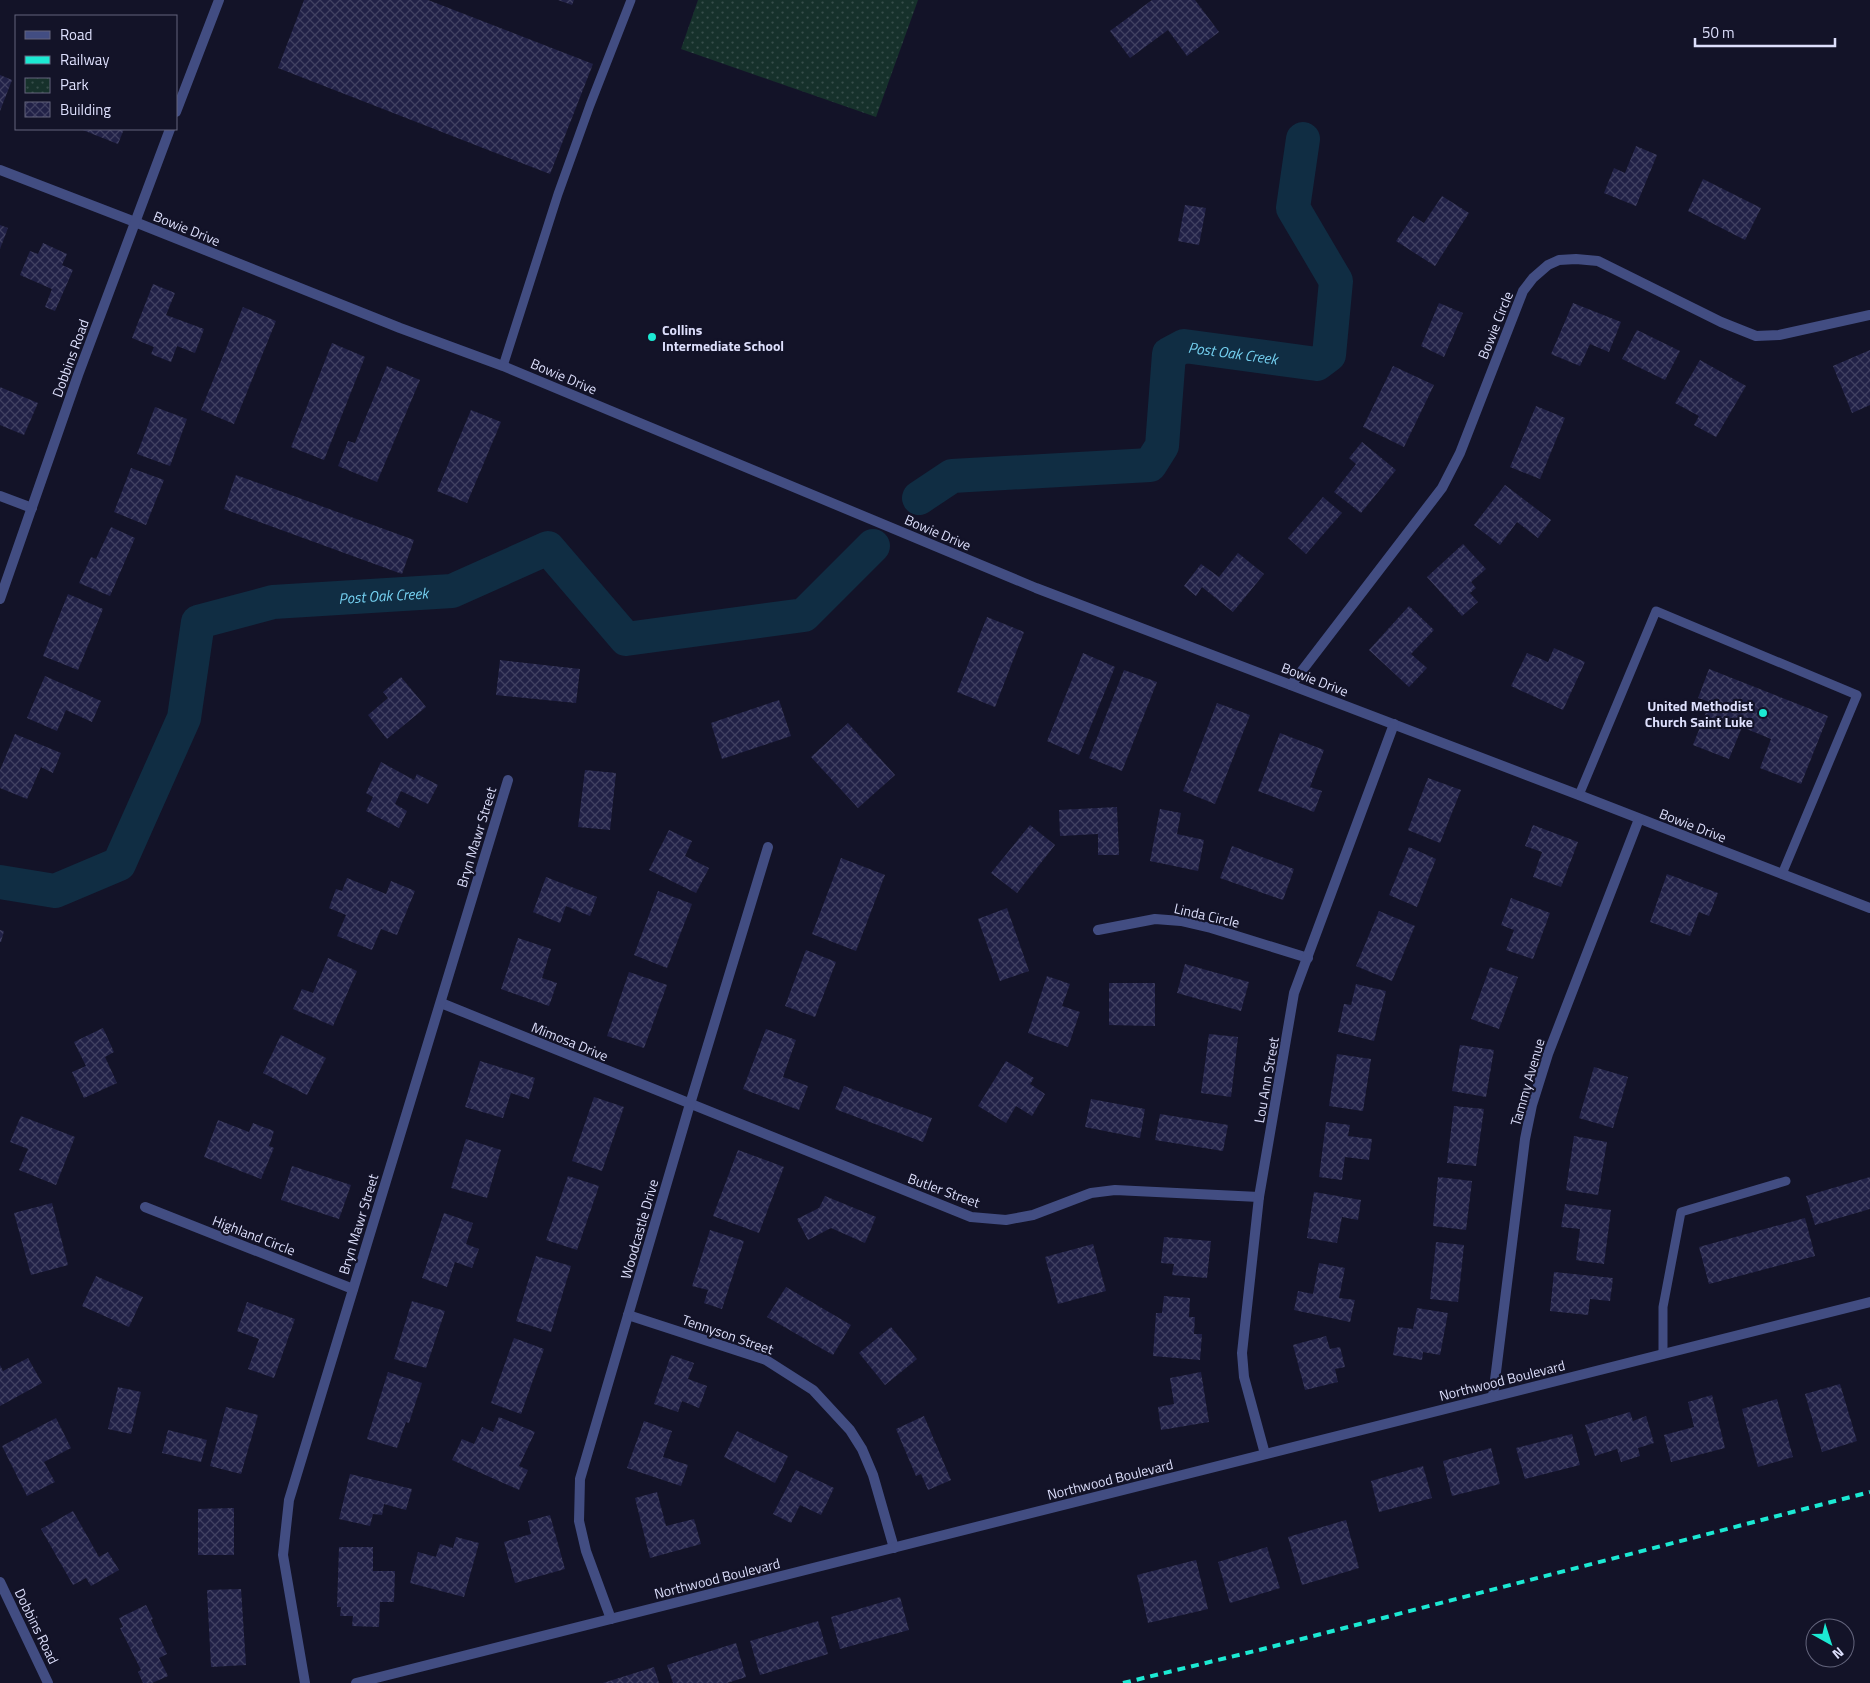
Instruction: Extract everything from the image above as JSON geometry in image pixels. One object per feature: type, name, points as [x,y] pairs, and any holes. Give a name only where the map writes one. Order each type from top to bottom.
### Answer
[{"type":"street","points":[[178,107],[218,0]]},
{"type":"street","name":"Dobbins Road","points":[[0,599],[78,375],[170,130]]},
{"type":"street","name":"Bowie Drive","points":[[0,170],[400,328],[503,366],[1036,588],[1579,794],[1870,908]]},
{"type":"street","name":"Bowie Circle","points":[[1291,685],[1442,488],[1460,454],[1523,291],[1533,278],[1548,265],[1560,260],[1598,261],[1721,322],[1756,336],[1778,335],[1870,315]]},
{"type":"street","points":[[0,496],[32,508]]},
{"type":"street","name":"Lou Ann Street","points":[[1265,1454],[1244,1377],[1242,1353],[1260,1197],[1294,994],[1394,724]]},
{"type":"street","name":"Bryn Mawr Street","points":[[305,1683],[283,1556],[289,1500],[508,780]]},
{"type":"street","name":"Tammy Avenue","points":[[1493,1396],[1525,1139],[1532,1105],[1548,1054],[1639,819]]},
{"type":"street","name":"Woodcastle Drive","points":[[611,1619],[586,1550],[579,1521],[580,1479],[690,1104],[768,848]]},
{"type":"street","name":"Linda Circle","points":[[1098,930],[1155,920],[1180,921],[1211,928],[1308,958]]},
{"type":"street","name":"Mimosa Drive","points":[[441,1003],[690,1104]]},
{"type":"street","name":"Butler Street","points":[[690,1104],[971,1217],[1006,1220],[1033,1215],[1091,1192],[1115,1190],[1260,1197]]},
{"type":"street","name":"Highland Circle","points":[[146,1207],[353,1289]]},
{"type":"street","name":"Northwood Boulevard","points":[[356,1683],[1870,1302]]},
{"type":"street","name":"Tennyson Street","points":[[628,1315],[766,1360],[813,1390],[850,1430],[862,1449],[873,1475],[894,1548]]},
{"type":"street","name":"Dobbins Road","points":[[0,1582],[48,1683]]},
{"type":"lane","points":[[503,366],[558,194],[631,0]]},
{"type":"lane","points":[[1579,794],[1656,612],[1857,695],[1782,874]]},
{"type":"lane","points":[[1663,1354],[1663,1307],[1681,1212],[1786,1181]]},
{"type":"green space","points":[[698,0],[918,0],[876,117],[681,49]]},
{"type":"building","points":[[304,0],[428,0],[593,64],[550,174],[278,68]]},
{"type":"building","points":[[558,0],[574,0],[572,5]]},
{"type":"building","points":[[1152,0],[1195,0],[1219,32],[1187,56],[1168,30],[1130,58],[1110,31]]},
{"type":"building","points":[[0,75],[12,80],[0,111]]},
{"type":"building","points":[[83,130],[124,130],[118,144]]},
{"type":"building","points":[[1636,146],[1657,155],[1636,206],[1604,193],[1614,168],[1625,173]]},
{"type":"building","points":[[1703,179],[1761,208],[1745,240],[1688,211]]},
{"type":"building","points":[[1442,196],[1469,213],[1435,266],[1396,241],[1413,216],[1424,223]]},
{"type":"building","points":[[1185,205],[1206,208],[1199,245],[1178,241]]},
{"type":"building","points":[[0,225],[8,228],[0,249]]},
{"type":"building","points":[[43,243],[67,254],[62,265],[73,270],[55,311],[45,307],[52,289],[20,275],[30,251],[38,254]]},
{"type":"building","points":[[153,284],[175,293],[166,315],[204,329],[195,353],[177,346],[171,362],[151,354],[154,347],[132,338]]},
{"type":"building","points":[[1439,303],[1463,313],[1444,357],[1421,346]]},
{"type":"building","points":[[1573,303],[1621,322],[1609,352],[1590,344],[1580,366],[1551,354]]},
{"type":"building","points":[[243,307],[276,321],[234,424],[201,410]]},
{"type":"building","points":[[1637,330],[1680,351],[1665,380],[1622,359]]},
{"type":"building","points":[[332,343],[365,357],[324,460],[291,447]]},
{"type":"building","points":[[1870,350],[1870,405],[1852,413],[1833,366]]},
{"type":"building","points":[[1700,360],[1746,386],[1716,437],[1694,425],[1699,416],[1675,403]]},
{"type":"building","points":[[387,366],[420,380],[377,482],[338,466],[348,441],[355,443]]},
{"type":"building","points":[[1393,366],[1434,385],[1404,447],[1363,427]]},
{"type":"building","points":[[0,387],[38,403],[24,435],[0,425]]},
{"type":"building","points":[[1536,406],[1565,418],[1540,479],[1510,467]]},
{"type":"building","points":[[155,407],[187,419],[170,466],[137,454]]},
{"type":"building","points":[[471,410],[501,422],[467,503],[437,491]]},
{"type":"building","points":[[1362,442],[1396,470],[1361,513],[1334,492],[1356,464],[1349,458]]},
{"type":"building","points":[[131,468],[164,480],[146,525],[114,512]]},
{"type":"building","points":[[236,475],[414,540],[402,574],[224,509]]},
{"type":"building","points":[[1505,485],[1551,520],[1538,538],[1517,522],[1500,545],[1474,525]]},
{"type":"building","points":[[1323,497],[1342,513],[1306,554],[1288,538]]},
{"type":"building","points":[[111,527],[135,538],[110,596],[79,583],[91,557],[96,559]]},
{"type":"building","points":[[1463,544],[1486,569],[1471,582],[1476,588],[1470,593],[1478,602],[1462,616],[1427,577]]},
{"type":"building","points":[[1238,553],[1264,574],[1233,612],[1202,587],[1196,596],[1184,586],[1201,564],[1219,577]]},
{"type":"building","points":[[68,594],[103,609],[78,670],[43,656]]},
{"type":"building","points":[[1409,606],[1434,630],[1411,654],[1427,668],[1409,687],[1369,650]]},
{"type":"building","points":[[987,617],[1024,632],[995,707],[957,692]]},
{"type":"building","points":[[1554,648],[1585,662],[1563,710],[1511,686],[1527,653],[1548,662]]},
{"type":"building","points":[[1083,653],[1115,667],[1079,755],[1047,741]]},
{"type":"building","points":[[500,660],[580,669],[576,703],[496,695]]},
{"type":"building","points":[[1709,669],[1828,716],[1801,784],[1760,768],[1771,739],[1742,727],[1729,759],[1693,745],[1710,702],[1698,698]]},
{"type":"building","points":[[1124,670],[1157,682],[1122,771],[1089,758]]},
{"type":"building","points":[[45,676],[101,701],[92,722],[66,710],[57,731],[27,718]]},
{"type":"building","points":[[401,677],[426,707],[387,739],[368,715],[388,698],[383,692]]},
{"type":"building","points":[[779,700],[791,736],[722,759],[711,723]]},
{"type":"building","points":[[1217,703],[1250,715],[1215,804],[1183,791]]},
{"type":"building","points":[[848,723],[895,775],[858,808],[811,757]]},
{"type":"building","points":[[1280,733],[1324,750],[1310,787],[1322,791],[1314,812],[1258,791]]},
{"type":"building","points":[[15,734],[61,753],[53,773],[41,767],[27,799],[0,788],[0,770]]},
{"type":"building","points":[[381,762],[414,780],[417,774],[438,785],[428,804],[401,791],[395,804],[407,811],[399,828],[366,811],[373,797],[366,793]]},
{"type":"building","points":[[585,770],[616,773],[610,830],[578,827]]},
{"type":"building","points":[[1428,778],[1461,790],[1440,843],[1408,830]]},
{"type":"building","points":[[1117,807],[1119,855],[1098,855],[1098,834],[1060,836],[1059,810]]},
{"type":"building","points":[[1160,809],[1181,813],[1177,834],[1204,840],[1198,871],[1150,861]]},
{"type":"building","points":[[1030,825],[1055,845],[1017,893],[991,873]]},
{"type":"building","points":[[1533,825],[1578,842],[1561,887],[1533,877],[1542,852],[1525,846]]},
{"type":"building","points":[[669,830],[692,841],[685,856],[709,868],[696,893],[649,870]]},
{"type":"building","points":[[1232,846],[1294,869],[1283,900],[1220,878]]},
{"type":"building","points":[[1409,847],[1436,859],[1417,907],[1389,895]]},
{"type":"building","points":[[841,858],[885,875],[856,951],[812,934]]},
{"type":"building","points":[[1667,874],[1718,893],[1709,916],[1699,912],[1690,936],[1650,922]]},
{"type":"building","points":[[546,877],[597,897],[590,916],[566,906],[560,923],[533,912]]},
{"type":"building","points":[[347,878],[386,894],[391,881],[415,891],[397,935],[381,929],[372,950],[337,936],[346,915],[329,908],[336,889],[342,891]]},
{"type":"building","points":[[658,891],[692,904],[667,968],[634,955]]},
{"type":"building","points":[[1511,898],[1550,913],[1533,959],[1506,950],[1514,930],[1501,925]]},
{"type":"building","points":[[1007,908],[1029,971],[1000,981],[978,919]]},
{"type":"building","points":[[1379,911],[1415,926],[1392,981],[1356,966]]},
{"type":"building","points":[[0,930],[4,931],[1,942],[0,942]]},
{"type":"building","points":[[518,938],[551,949],[542,978],[557,983],[549,1006],[501,989]]},
{"type":"building","points":[[806,950],[836,962],[815,1017],[785,1006]]},
{"type":"building","points":[[328,958],[357,971],[333,1026],[293,1009],[302,989],[313,993]]},
{"type":"building","points":[[1185,964],[1249,982],[1241,1011],[1177,993]]},
{"type":"building","points":[[1490,967],[1518,977],[1499,1029],[1471,1019]]},
{"type":"building","points":[[629,972],[667,985],[644,1048],[607,1036]]},
{"type":"building","points":[[1047,976],[1070,984],[1062,1006],[1080,1012],[1068,1047],[1028,1033]]},
{"type":"building","points":[[1109,983],[1155,983],[1155,1026],[1109,1025]]},
{"type":"building","points":[[1356,984],[1386,991],[1374,1041],[1338,1032],[1344,1004],[1351,1005]]},
{"type":"building","points":[[103,1028],[114,1052],[105,1057],[117,1083],[84,1098],[72,1072],[86,1066],[74,1042]]},
{"type":"building","points":[[766,1029],[796,1040],[783,1077],[808,1086],[799,1110],[743,1089]]},
{"type":"building","points":[[1209,1034],[1238,1037],[1231,1097],[1201,1093]]},
{"type":"building","points":[[281,1035],[326,1058],[307,1095],[263,1073]]},
{"type":"building","points":[[1460,1045],[1494,1050],[1486,1097],[1452,1091]]},
{"type":"building","points":[[1337,1054],[1371,1059],[1363,1111],[1329,1106]]},
{"type":"building","points":[[480,1061],[535,1078],[529,1099],[511,1093],[503,1118],[465,1107]]},
{"type":"building","points":[[1006,1061],[1034,1078],[1030,1084],[1045,1094],[1032,1116],[1016,1106],[1006,1123],[978,1106]]},
{"type":"building","points":[[1594,1067],[1628,1077],[1613,1128],[1579,1118]]},
{"type":"building","points":[[844,1086],[932,1118],[923,1142],[835,1109]]},
{"type":"building","points":[[594,1097],[624,1107],[602,1171],[572,1161]]},
{"type":"building","points":[[1091,1099],[1145,1109],[1140,1138],[1085,1127]]},
{"type":"building","points":[[1454,1106],[1484,1109],[1476,1166],[1447,1163]]},
{"type":"building","points":[[1160,1114],[1228,1125],[1223,1151],[1155,1140]]},
{"type":"building","points":[[21,1116],[75,1137],[56,1185],[19,1170],[28,1149],[10,1142]]},
{"type":"building","points":[[218,1120],[249,1132],[253,1123],[274,1131],[269,1146],[274,1148],[261,1179],[204,1157]]},
{"type":"building","points":[[1326,1122],[1350,1125],[1348,1136],[1372,1139],[1369,1160],[1345,1157],[1342,1180],[1319,1177]]},
{"type":"building","points":[[1574,1136],[1607,1142],[1598,1195],[1566,1190]]},
{"type":"building","points":[[466,1139],[501,1150],[487,1198],[451,1188]]},
{"type":"building","points":[[738,1150],[784,1167],[759,1233],[713,1216]]},
{"type":"building","points":[[292,1166],[351,1185],[339,1219],[281,1200]]},
{"type":"building","points":[[568,1176],[599,1186],[577,1250],[546,1240]]},
{"type":"building","points":[[1438,1177],[1472,1181],[1466,1230],[1433,1226]]},
{"type":"building","points":[[1870,1177],[1870,1209],[1815,1225],[1806,1196]]},
{"type":"building","points":[[1314,1192],[1361,1200],[1358,1220],[1342,1217],[1337,1243],[1307,1238]]},
{"type":"building","points":[[825,1196],[876,1217],[865,1243],[831,1228],[808,1240],[797,1219],[819,1208]]},
{"type":"building","points":[[52,1203],[68,1265],[31,1275],[14,1213]]},
{"type":"building","points":[[1565,1204],[1611,1210],[1604,1264],[1576,1260],[1580,1229],[1561,1227]]},
{"type":"building","points":[[444,1213],[473,1223],[466,1244],[479,1249],[472,1268],[455,1262],[447,1287],[422,1278]]},
{"type":"building","points":[[1805,1218],[1815,1256],[1709,1284],[1699,1247]]},
{"type":"building","points":[[710,1230],[744,1241],[722,1309],[704,1303],[708,1290],[692,1286]]},
{"type":"building","points":[[1164,1237],[1211,1241],[1207,1278],[1172,1275],[1174,1264],[1161,1263]]},
{"type":"building","points":[[1436,1242],[1464,1245],[1458,1302],[1430,1299]]},
{"type":"building","points":[[1093,1244],[1106,1291],[1058,1304],[1045,1257]]},
{"type":"building","points":[[536,1256],[571,1266],[551,1332],[516,1321]]},
{"type":"building","points":[[1319,1263],[1345,1268],[1339,1298],[1355,1300],[1350,1322],[1294,1310],[1298,1291],[1313,1294]]},
{"type":"building","points":[[1554,1272],[1613,1278],[1610,1301],[1590,1299],[1588,1315],[1550,1311]]},
{"type":"building","points":[[96,1276],[143,1297],[129,1327],[82,1306]]},
{"type":"building","points":[[786,1287],[851,1325],[833,1355],[767,1317]]},
{"type":"building","points":[[1164,1296],[1190,1298],[1189,1317],[1195,1317],[1194,1334],[1202,1334],[1200,1360],[1153,1356],[1156,1313],[1162,1313]]},
{"type":"building","points":[[412,1301],[445,1311],[426,1368],[394,1359]]},
{"type":"building","points":[[247,1302],[295,1319],[274,1378],[248,1369],[259,1339],[237,1331]]},
{"type":"building","points":[[1417,1308],[1448,1313],[1440,1355],[1423,1352],[1422,1360],[1393,1355],[1398,1327],[1413,1329]]},
{"type":"building","points":[[891,1327],[917,1359],[885,1385],[859,1353]]},
{"type":"building","points":[[1326,1336],[1330,1349],[1340,1347],[1345,1367],[1335,1369],[1338,1382],[1305,1390],[1293,1345]]},
{"type":"building","points":[[514,1338],[544,1349],[521,1414],[491,1403]]},
{"type":"building","points":[[671,1355],[694,1363],[688,1379],[707,1386],[699,1408],[682,1401],[678,1412],[654,1404]]},
{"type":"building","points":[[28,1358],[42,1383],[0,1406],[0,1365],[3,1371]]},
{"type":"building","points":[[388,1372],[422,1383],[409,1423],[406,1422],[397,1448],[367,1439]]},
{"type":"building","points":[[1201,1372],[1209,1422],[1161,1430],[1158,1407],[1174,1404],[1170,1378]]},
{"type":"building","points":[[1840,1384],[1857,1441],[1822,1452],[1805,1394]]},
{"type":"building","points":[[118,1387],[141,1392],[131,1434],[108,1429]]},
{"type":"building","points":[[1712,1395],[1725,1448],[1671,1462],[1664,1435],[1694,1427],[1688,1402]]},
{"type":"building","points":[[1777,1399],[1793,1457],[1758,1467],[1742,1409]]},
{"type":"building","points":[[226,1407],[258,1415],[241,1474],[210,1466]]},
{"type":"building","points":[[1630,1412],[1633,1421],[1646,1416],[1654,1443],[1638,1448],[1640,1456],[1621,1462],[1617,1449],[1595,1456],[1585,1425]]},
{"type":"building","points":[[924,1416],[951,1480],[928,1490],[921,1474],[916,1476],[896,1429]]},
{"type":"building","points":[[499,1417],[535,1432],[519,1466],[528,1470],[519,1490],[452,1460],[462,1439],[474,1444],[482,1427],[493,1432]]},
{"type":"building","points":[[56,1418],[71,1448],[44,1462],[55,1482],[27,1496],[2,1446]]},
{"type":"building","points":[[644,1421],[672,1431],[663,1457],[688,1465],[681,1486],[627,1468]]},
{"type":"building","points":[[168,1430],[207,1440],[201,1462],[162,1453]]},
{"type":"building","points":[[737,1431],[788,1456],[775,1483],[724,1457]]},
{"type":"building","points":[[1572,1434],[1580,1465],[1525,1479],[1516,1448]]},
{"type":"building","points":[[1491,1448],[1500,1484],[1452,1496],[1443,1461]]},
{"type":"building","points":[[1423,1466],[1432,1498],[1379,1512],[1371,1481]]},
{"type":"building","points":[[796,1470],[834,1488],[821,1515],[800,1505],[791,1523],[773,1514]]},
{"type":"building","points":[[350,1474],[412,1489],[406,1510],[384,1504],[382,1515],[373,1514],[370,1526],[339,1519]]},
{"type":"building","points":[[657,1492],[666,1526],[694,1519],[701,1544],[650,1558],[635,1498]]},
{"type":"building","points":[[234,1508],[234,1555],[198,1555],[198,1509]]},
{"type":"building","points":[[73,1511],[99,1557],[108,1552],[119,1570],[91,1586],[86,1578],[73,1585],[41,1529]]},
{"type":"building","points":[[550,1515],[565,1569],[515,1583],[504,1542],[531,1534],[528,1521]]},
{"type":"building","points":[[1346,1520],[1359,1568],[1302,1585],[1288,1537]]},
{"type":"building","points":[[456,1537],[479,1543],[464,1597],[410,1583],[418,1552],[436,1557],[440,1544],[453,1548]]},
{"type":"building","points":[[339,1547],[373,1547],[373,1571],[395,1571],[394,1602],[380,1602],[379,1627],[352,1626],[353,1616],[340,1616],[341,1607],[337,1607]]},
{"type":"building","points":[[1267,1547],[1280,1588],[1230,1603],[1218,1562]]},
{"type":"building","points":[[1196,1560],[1208,1609],[1148,1623],[1137,1575]]},
{"type":"building","points":[[241,1589],[246,1665],[211,1667],[207,1590]]},
{"type":"building","points":[[900,1597],[909,1630],[840,1649],[831,1617]]},
{"type":"building","points":[[146,1605],[167,1654],[159,1658],[168,1676],[152,1683],[143,1683],[138,1672],[141,1670],[120,1628],[123,1627],[119,1618]]},
{"type":"building","points":[[818,1621],[828,1654],[760,1675],[750,1641]]},
{"type":"building","points":[[736,1643],[746,1677],[727,1683],[673,1683],[667,1665]]},
{"type":"building","points":[[654,1667],[659,1683],[603,1683]]},
{"type":"waterway","name":"Post Oak Creek","points":[[919,498],[952,476],[1150,465],[1162,446],[1169,354],[1184,346],[1317,364],[1329,355],[1336,281],[1293,208],[1303,139]]},
{"type":"waterway","name":"Post Oak Creek","points":[[0,882],[55,891],[119,864],[184,718],[198,622],[273,602],[452,591],[548,548],[626,639],[804,615],[873,546]]},
{"type":"railway","points":[[1123,1683],[1259,1650],[1870,1492]]},
{"type":"place","name":"Collins Intermediate School","points":[[652,337]]},
{"type":"place","name":"United Methodist Church Saint Luke","points":[[1763,713]]}]
